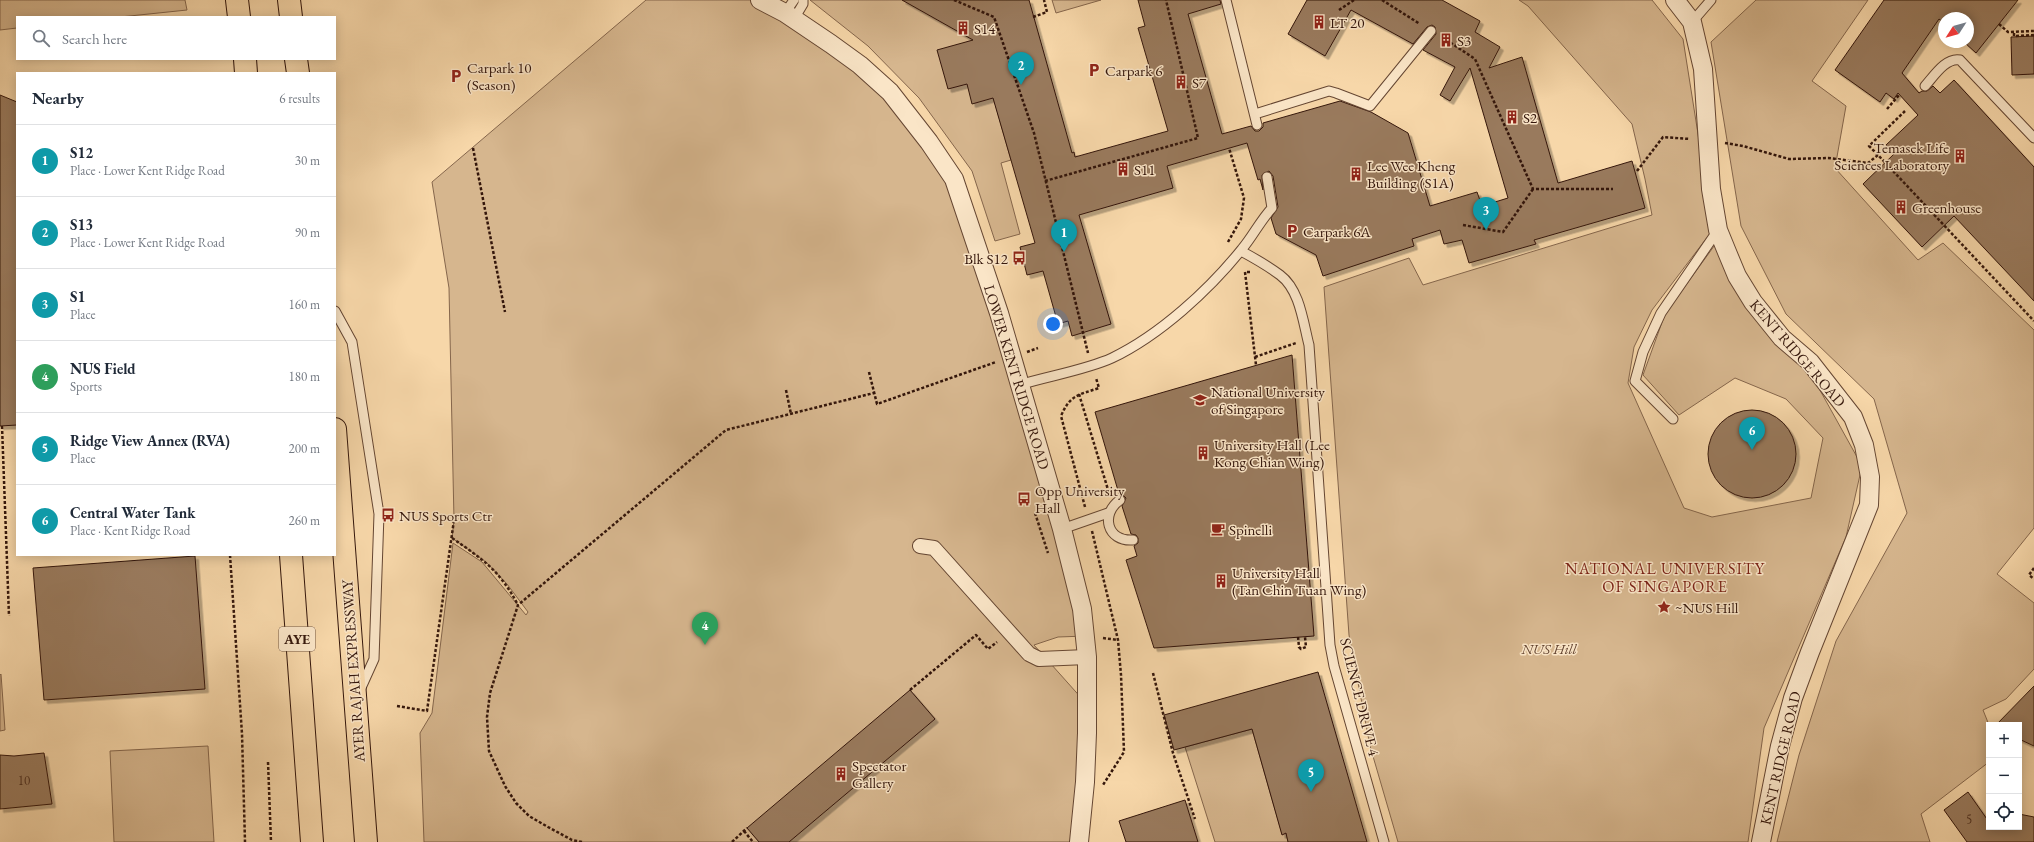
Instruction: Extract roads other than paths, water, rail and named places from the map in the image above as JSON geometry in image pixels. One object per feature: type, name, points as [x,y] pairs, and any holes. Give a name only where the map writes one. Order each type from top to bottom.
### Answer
[{"type":"highway","points":[[237,0],[239,16]]},
{"type":"highway","points":[[289,0],[291,16]]},
{"type":"highway","points":[[245,60],[246,72]]},
{"type":"highway","points":[[296,60],[298,72]]},
{"type":"highway","name":"AYER RAJAH EXPRESSWAY","points":[[336,442],[366,842]]},
{"type":"highway","name":"AYE","points":[[291,556],[312,842]]},
{"type":"street","name":"LOWER KENT RIDGE ROAD","points":[[760,0],[791,11],[890,92],[929,142],[954,179],[999,313],[1062,528],[1082,609],[1087,657],[1085,782],[1079,842]]},
{"type":"street","name":"KENT RIDGE ROAD","points":[[1675,0],[1692,22],[1703,69],[1711,189],[1718,230],[1737,276],[1753,302],[1782,338],[1810,362],[1853,417],[1864,445],[1870,477],[1869,505],[1793,698],[1780,746],[1761,842]]},
{"type":"street","points":[[920,546],[934,548],[1029,654],[1039,659],[1087,657]]},
{"type":"lane","points":[[791,11],[803,4],[803,0]]},
{"type":"lane","points":[[1226,0],[1235,29],[1240,62],[1257,124]]},
{"type":"lane","points":[[1692,22],[1711,0]]},
{"type":"lane","points":[[1255,114],[1329,91],[1336,92],[1370,106],[1432,31]]},
{"type":"lane","points":[[1925,86],[1947,63],[1952,60],[1960,60],[2034,138]]},
{"type":"lane","points":[[1019,385],[1111,358],[1139,343],[1179,314],[1241,251],[1261,220],[1272,208],[1267,177]]},
{"type":"lane","points":[[1673,419],[1635,381],[1643,352],[1661,313],[1718,230]]},
{"type":"lane","name":"SCIENCE DRIVE 4","points":[[1241,251],[1281,275],[1293,290],[1309,345],[1330,645],[1334,666],[1384,842]]},
{"type":"lane","points":[[336,313],[352,342],[379,514],[374,659],[356,699]]},
{"type":"lane","points":[[1062,528],[1108,513],[1117,502]]},
{"type":"lane","points":[[1108,513],[1108,521],[1116,537],[1124,541],[1132,540]]},
{"type":"place","name":"LT 20","points":[[1319,22]]},
{"type":"place","name":"S14","points":[[963,28]]},
{"type":"place","name":"S3","points":[[1446,40]]},
{"type":"place","name":"Carpark 6","points":[[1094,70]]},
{"type":"place","name":"Carpark 10 (Season)","points":[[456,76]]},
{"type":"place","name":"S7","points":[[1181,82]]},
{"type":"place","name":"S13","points":[[1021,85]]},
{"type":"place","name":"S2","points":[[1512,117]]},
{"type":"place","name":"Temasek Life Sciences Laboratory","points":[[1960,156]]},
{"type":"place","name":"S11","points":[[1123,169]]},
{"type":"place","name":"Lee Wee Kheng Building (S1A)","points":[[1356,174]]},
{"type":"place","name":"Greenhouse","points":[[1901,207]]},
{"type":"place","name":"S1","points":[[1486,230]]},
{"type":"place","name":"Carpark 6A","points":[[1292,231]]},
{"type":"place","name":"S12","points":[[1064,252]]},
{"type":"place","name":"Blk S12","points":[[1019,258]]},
{"type":"place","name":"National University of Singapore","points":[[1200,400]]},
{"type":"place","name":"Central Water Tank","points":[[1752,450]]},
{"type":"place","name":"University Hall (Lee Kong Chian Wing)","points":[[1203,453]]},
{"type":"place","name":"Opp University Hall","points":[[1024,499]]},
{"type":"place","name":"NUS Sports Ctr","points":[[388,515]]},
{"type":"place","name":"Spinelli","points":[[1218,529]]},
{"type":"place","name":"University Hall (Tan Chin Tuan Wing)","points":[[1221,581]]},
{"type":"place","name":"~NUS Hill","points":[[1664,607]]},
{"type":"place","name":"NUS Field","points":[[705,645]]},
{"type":"place","name":"Spectator Gallery","points":[[841,774]]},
{"type":"place","name":"Ridge View Annex (RVA)","points":[[1311,792]]},
{"type":"district","name":"NATIONAL UNIVERSITY OF SINGAPORE","points":[[1665,577]]},
{"type":"park label","name":"NUS Hill","points":[[1549,648]]}]
